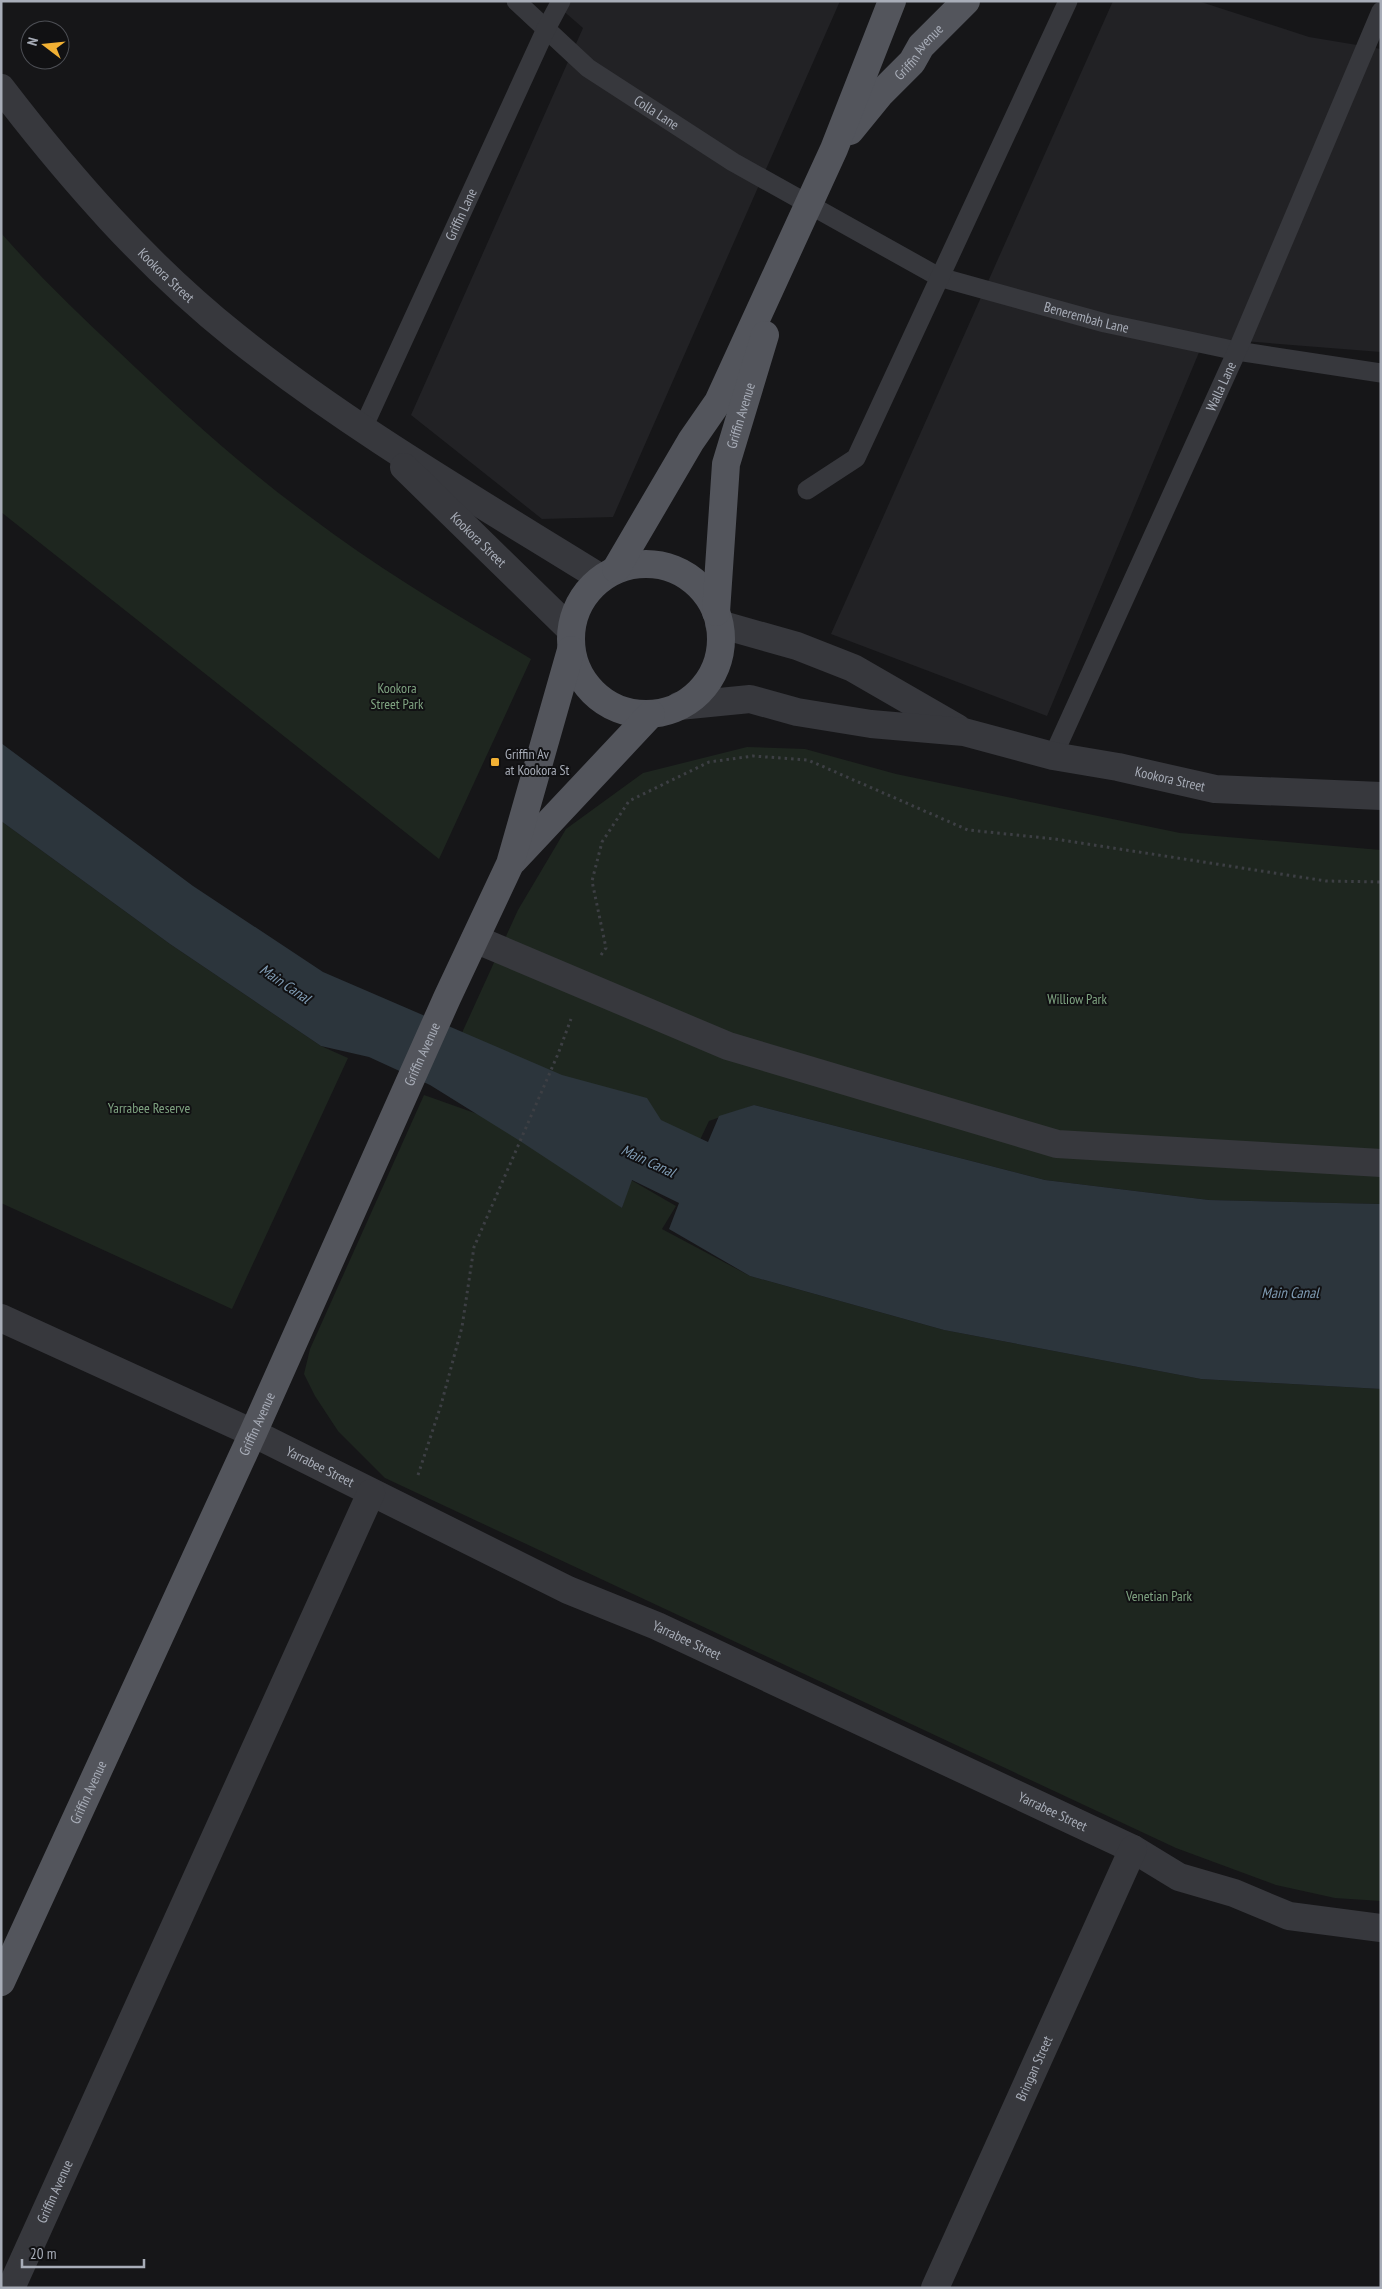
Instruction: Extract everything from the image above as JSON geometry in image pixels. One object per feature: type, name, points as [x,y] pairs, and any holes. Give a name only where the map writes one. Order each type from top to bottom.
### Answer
[{"type":"main road","name":"Griffin Avenue","points":[[608,574],[686,449],[718,402],[805,216],[834,149],[892,1]]},
{"type":"main road","name":"Griffin Avenue","points":[[834,149],[881,93],[912,62],[921,46],[966,1]]},
{"type":"main road","name":"Griffin Avenue","points":[[718,618],[726,464],[805,216]]},
{"type":"main road","points":[[639,564],[659,565],[683,573],[703,590],[718,618],[721,644],[717,663],[702,688],[680,706],[666,712],[651,714],[629,712],[608,704],[590,690],[577,672],[571,640],[576,610],[586,593],[608,574],[639,564]]},
{"type":"main road","name":"Griffin Avenue","points":[[1,1982],[253,1433],[447,998],[510,864],[571,640]]},
{"type":"main road","name":"Griffin Avenue","points":[[510,864],[651,714]]},
{"type":"street","name":"Kookora Street","points":[[1,88],[96,204],[165,274],[233,335],[308,391],[363,428],[608,574]]},
{"type":"street","name":"Kookora Street","points":[[363,428],[571,640]]},
{"type":"street","name":"Kookora Street","points":[[718,618],[853,668],[964,732]]},
{"type":"street","name":"Kookora Street","points":[[680,706],[750,699],[798,712],[871,724],[964,732],[1054,756],[1118,767],[1215,789],[1381,796]]},
{"type":"street","points":[[475,940],[584,984],[728,1046],[1056,1144],[1381,1163]]},
{"type":"street","name":"Yarrabee Street","points":[[1,1318],[253,1433],[568,1590],[657,1626],[1133,1850],[1179,1877],[1234,1893],[1289,1916],[1381,1928]]},
{"type":"street","name":"Griffin Avenue","points":[[11,2288],[371,1493]]},
{"type":"street","name":"Bringan Street","points":[[935,2288],[1133,1850]]},
{"type":"lane","name":"Colla Lane","points":[[516,1],[588,68],[733,162],[805,216]]},
{"type":"lane","name":"Griffin Lane","points":[[363,428],[546,29],[561,1]]},
{"type":"lane","points":[[807,490],[856,458],[1068,1]]},
{"type":"lane","name":"Walla Lane","points":[[1054,756],[1237,351],[1381,11]]},
{"type":"lane","name":"Benerembah Lane","points":[[805,216],[939,277],[1105,323],[1237,351],[1381,373]]},
{"type":"path","points":[[584,984],[606,948],[592,881],[602,842],[629,801],[709,762],[753,756],[808,760],[968,830],[1055,839],[1326,880],[1381,882]]},
{"type":"path","points":[[407,1509],[441,1405],[462,1327],[474,1247],[515,1149],[558,1054]]},
{"type":"shaded area","points":[[552,1],[840,1],[613,517],[542,519],[411,415],[583,28]]},
{"type":"shaded area","points":[[1113,1],[1198,1],[1309,37],[1381,49],[1381,352],[1205,338],[1047,716],[831,634]]},
{"type":"green space","name":"Kookora Street Park","points":[[1,233],[43,279],[103,337],[187,416],[259,477],[336,536],[390,573],[531,659],[439,859],[1,512]]},
{"type":"green space","name":"Williow Park","points":[[747,747],[805,749],[896,774],[1180,833],[1381,850],[1381,1204],[1209,1200],[1045,1180],[754,1105],[709,1121],[698,1144],[558,1083],[461,1035],[518,910],[566,829],[643,773]]},
{"type":"green space","name":"Yarrabee Reserve","points":[[1,821],[170,944],[321,1046],[348,1058],[232,1309],[1,1203]]},
{"type":"green space","name":"Venetian Park","points":[[424,1095],[537,1135],[622,1208],[631,1180],[676,1206],[662,1229],[750,1276],[944,1330],[1201,1379],[1381,1389],[1381,1901],[1335,1898],[1276,1885],[1176,1848],[385,1478],[338,1431],[315,1396],[304,1374],[310,1349]]},
{"type":"water","name":"Main Canal","points":[[1,743],[193,886],[323,972],[562,1075],[647,1098],[661,1120],[708,1142],[719,1116],[754,1105],[1045,1180],[1209,1200],[1381,1204],[1381,1389],[1201,1379],[944,1330],[750,1276],[669,1229],[679,1203],[632,1180],[622,1208],[430,1085],[369,1057],[321,1046],[170,944],[1,821]]},
{"type":"place","name":"Griffin Av at Kookora St","points":[[495,762]]}]
